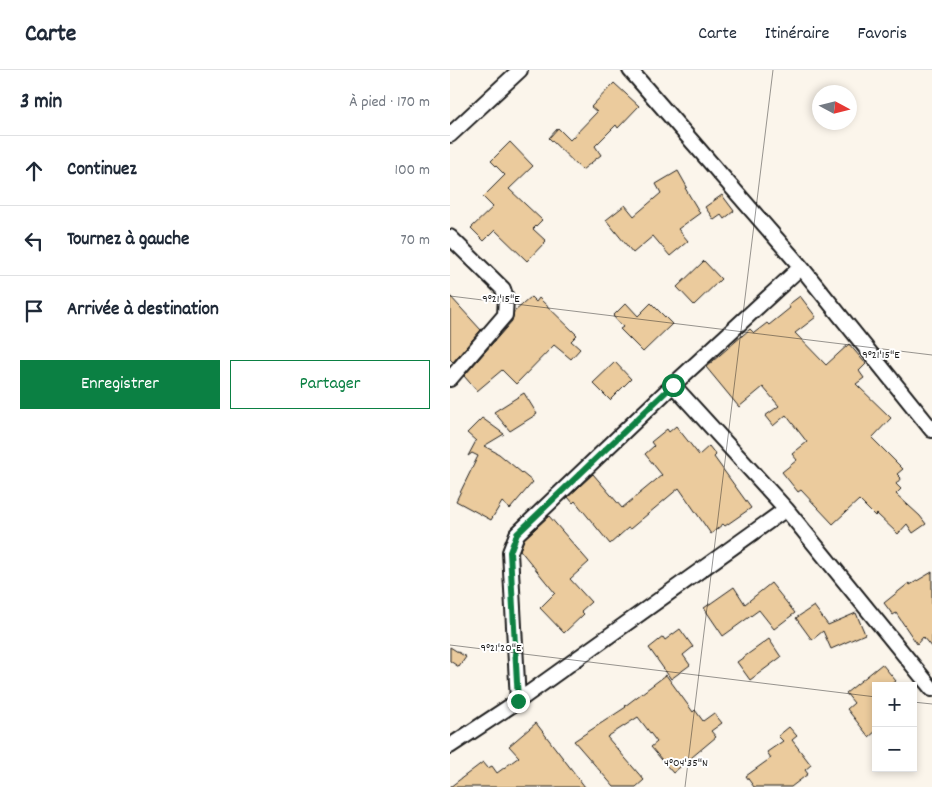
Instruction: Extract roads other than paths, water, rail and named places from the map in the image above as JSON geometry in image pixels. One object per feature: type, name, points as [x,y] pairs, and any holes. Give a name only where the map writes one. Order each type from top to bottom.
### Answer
[{"type":"street","points":[[450,135],[520,70]]},
{"type":"street","points":[[630,70],[802,267],[932,430]]},
{"type":"street","points":[[450,237],[503,290],[506,306],[505,315],[450,379]]},
{"type":"street","points":[[518,701],[510,552],[517,534],[673,385],[802,267]]},
{"type":"street","points":[[673,385],[786,509],[932,689]]},
{"type":"street","points":[[450,746],[518,701],[786,509]]}]
